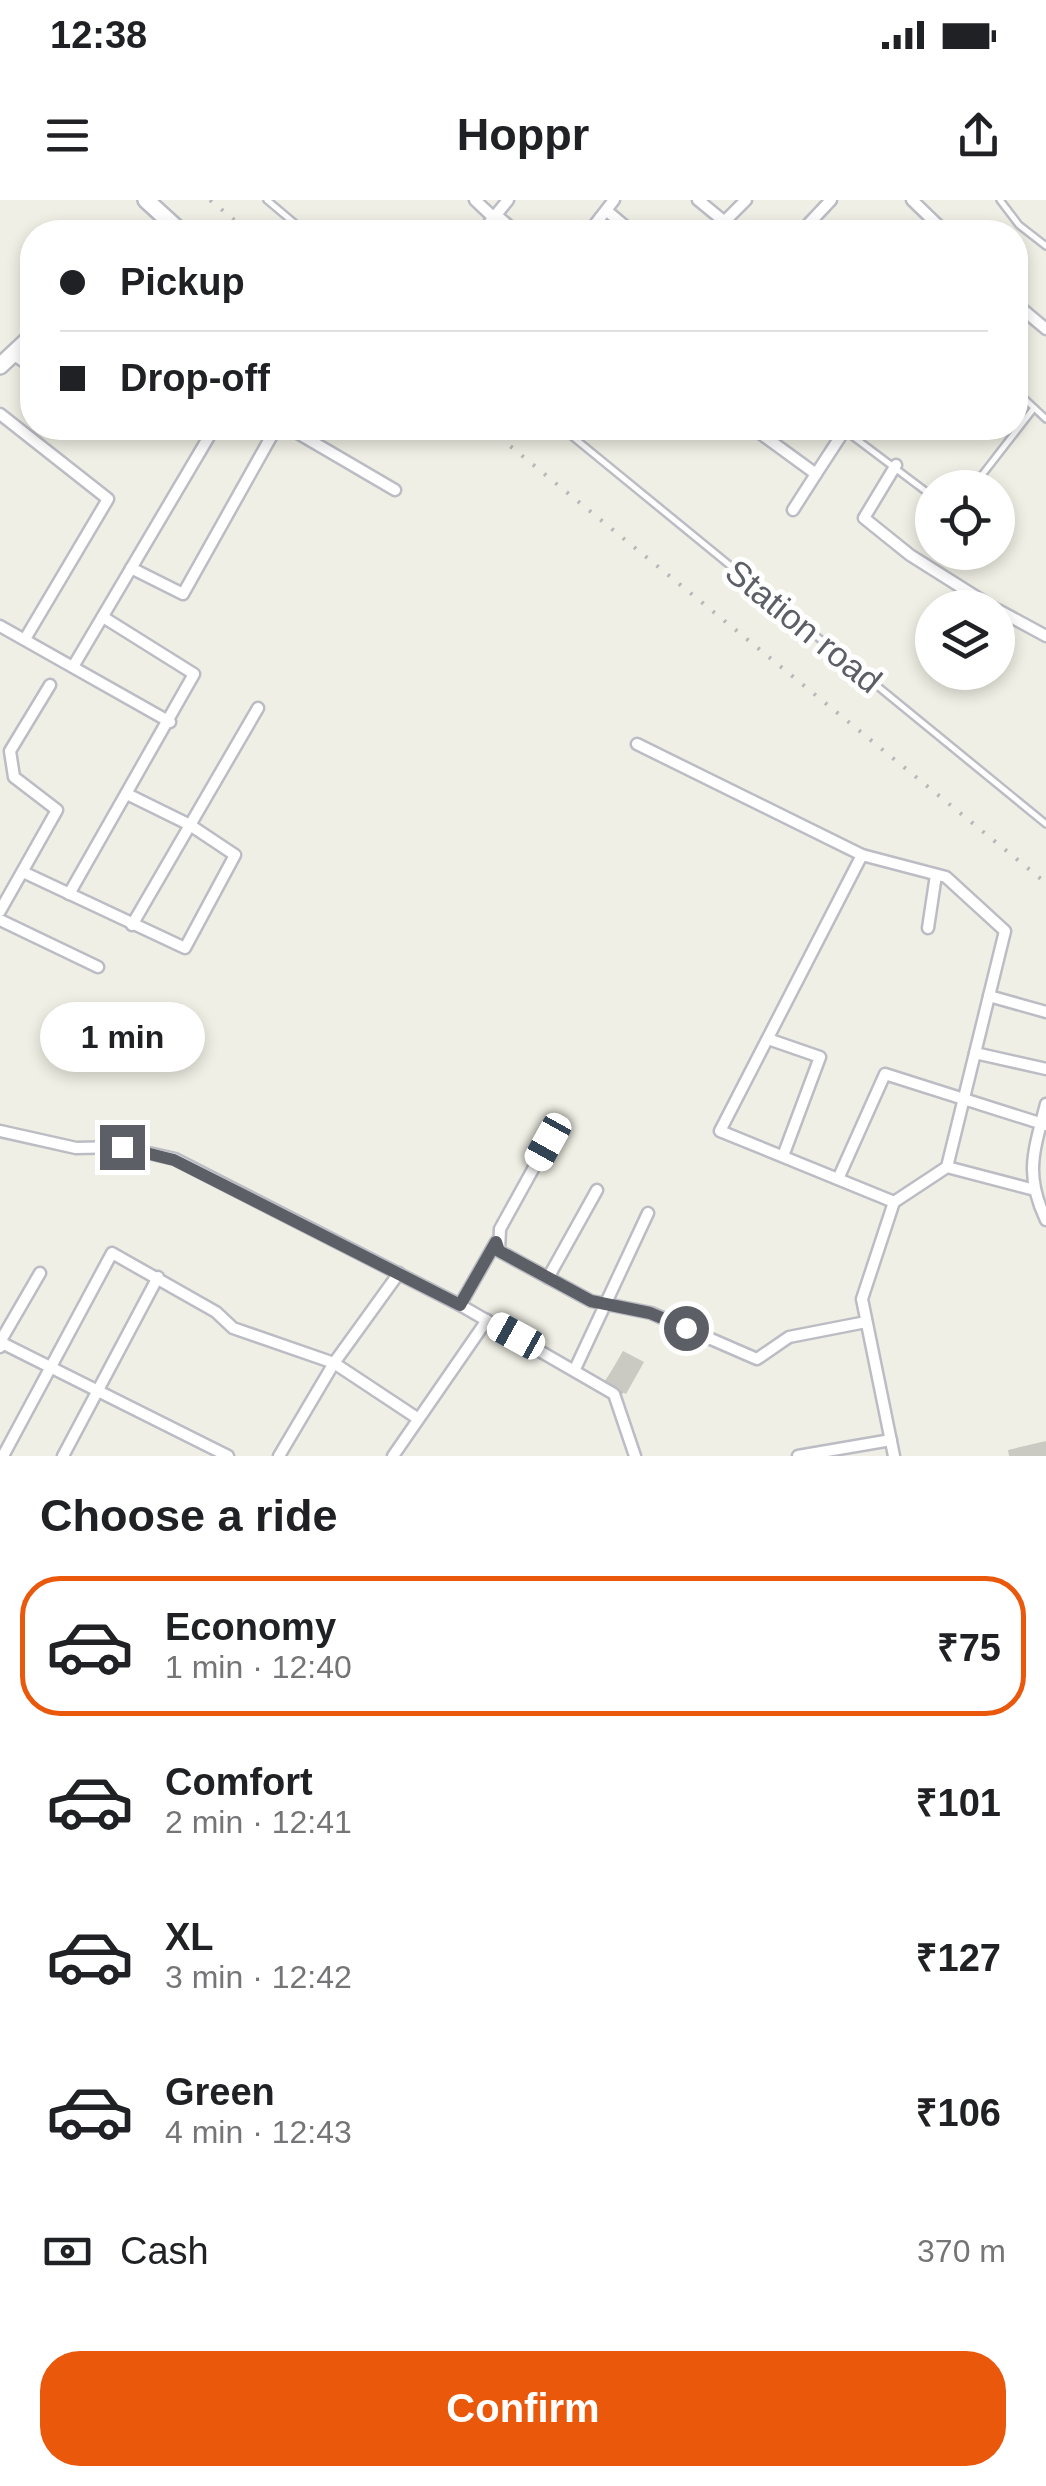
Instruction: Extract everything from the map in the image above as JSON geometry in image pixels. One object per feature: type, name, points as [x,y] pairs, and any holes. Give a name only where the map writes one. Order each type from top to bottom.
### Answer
[{"type":"street","points":[[146,200],[167,220]]},
{"type":"street","points":[[475,200],[500,220]]},
{"type":"street","points":[[492,220],[508,200]]},
{"type":"street","points":[[600,220],[614,200]]},
{"type":"street","points":[[698,200],[722,220]]},
{"type":"street","points":[[726,220],[746,200]]},
{"type":"street","points":[[812,220],[831,200]]},
{"type":"street","points":[[912,200],[933,220]]},
{"type":"street","points":[[607,211],[618,220]]},
{"type":"street","points":[[0,366],[20,347]]},
{"type":"street","points":[[13,354],[20,359]]},
{"type":"street","points":[[0,414],[20,430]]},
{"type":"street","points":[[26,639],[108,499],[33,440]]},
{"type":"street","points":[[74,665],[207,440]]},
{"type":"street","points":[[131,568],[184,594],[269,440]]},
{"type":"street","points":[[310,440],[395,490]]},
{"type":"street","points":[[769,440],[816,474]]},
{"type":"street","points":[[793,510],[838,440]]},
{"type":"street","points":[[896,465],[864,518],[910,555],[967,590]]},
{"type":"street","points":[[68,894],[170,722],[194,674],[102,617]]},
{"type":"street","points":[[1015,619],[1046,636]]},
{"type":"street","points":[[0,626],[170,722]]},
{"type":"street","points":[[0,911],[58,810],[14,778],[5,749],[50,685]]},
{"type":"street","points":[[132,924],[258,708]]},
{"type":"street","points":[[637,744],[862,855],[946,877],[1005,931],[947,1167],[894,1202],[862,1299],[894,1456]]},
{"type":"street","points":[[24,872],[185,948],[235,855],[190,825],[128,794]]},
{"type":"street","points":[[862,855],[720,1131],[894,1202]]},
{"type":"street","points":[[928,928],[936,875]]},
{"type":"street","points":[[0,920],[98,967]]},
{"type":"street","points":[[989,996],[1046,1012]]},
{"type":"street","points":[[768,1038],[820,1057],[783,1156]]},
{"type":"street","points":[[975,1053],[1046,1069]]},
{"type":"street","points":[[838,1179],[885,1074],[1043,1124]]},
{"type":"street","points":[[1046,1104],[1032,1154],[1031,1189],[1046,1220]]},
{"type":"street","points":[[0,1131],[76,1148],[122,1147],[174,1160],[399,1272],[575,1369],[620,1404],[635,1456]]},
{"type":"street","points":[[460,1305],[548,1142]]},
{"type":"street","points":[[947,1167],[1031,1189]]},
{"type":"street","points":[[548,1278],[597,1190]]},
{"type":"street","points":[[575,1369],[648,1213]]},
{"type":"street","points":[[496,1242],[499,1251],[591,1301],[650,1313],[758,1359],[789,1338],[866,1322]]},
{"type":"street","points":[[3,1456],[112,1253],[216,1312],[232,1328],[334,1363],[417,1418]]},
{"type":"street","points":[[279,1456],[334,1363],[399,1272]]},
{"type":"street","points":[[40,1273],[1,1344],[228,1456]]},
{"type":"street","points":[[64,1456],[158,1277]]},
{"type":"street","points":[[393,1456],[487,1320]]},
{"type":"street","points":[[798,1456],[890,1440]]},
{"type":"lane","points":[[267,200],[291,220]]},
{"type":"lane","points":[[1000,200],[1015,220]]},
{"type":"lane","points":[[1028,402],[1046,420]]},
{"type":"lane","points":[[1028,416],[1034,408]]},
{"type":"lane","name":"Station road","points":[[577,440],[1046,824]]},
{"type":"lane","points":[[861,440],[915,481]]},
{"type":"lane","points":[[986,470],[1009,440]]},
{"type":"building","points":[[623,1351],[644,1362],[626,1394],[605,1382]]},
{"type":"building","points":[[1046,1441],[1046,1456],[1009,1456],[1008,1450]]},
{"type":"railway","points":[[210,200],[234,220]]},
{"type":"railway","points":[[503,440],[1046,883]]},
{"type":"route","points":[[122,1147],[174,1160],[335,1238],[460,1305],[496,1242],[499,1251],[591,1301],[650,1313],[686,1328]]}]
